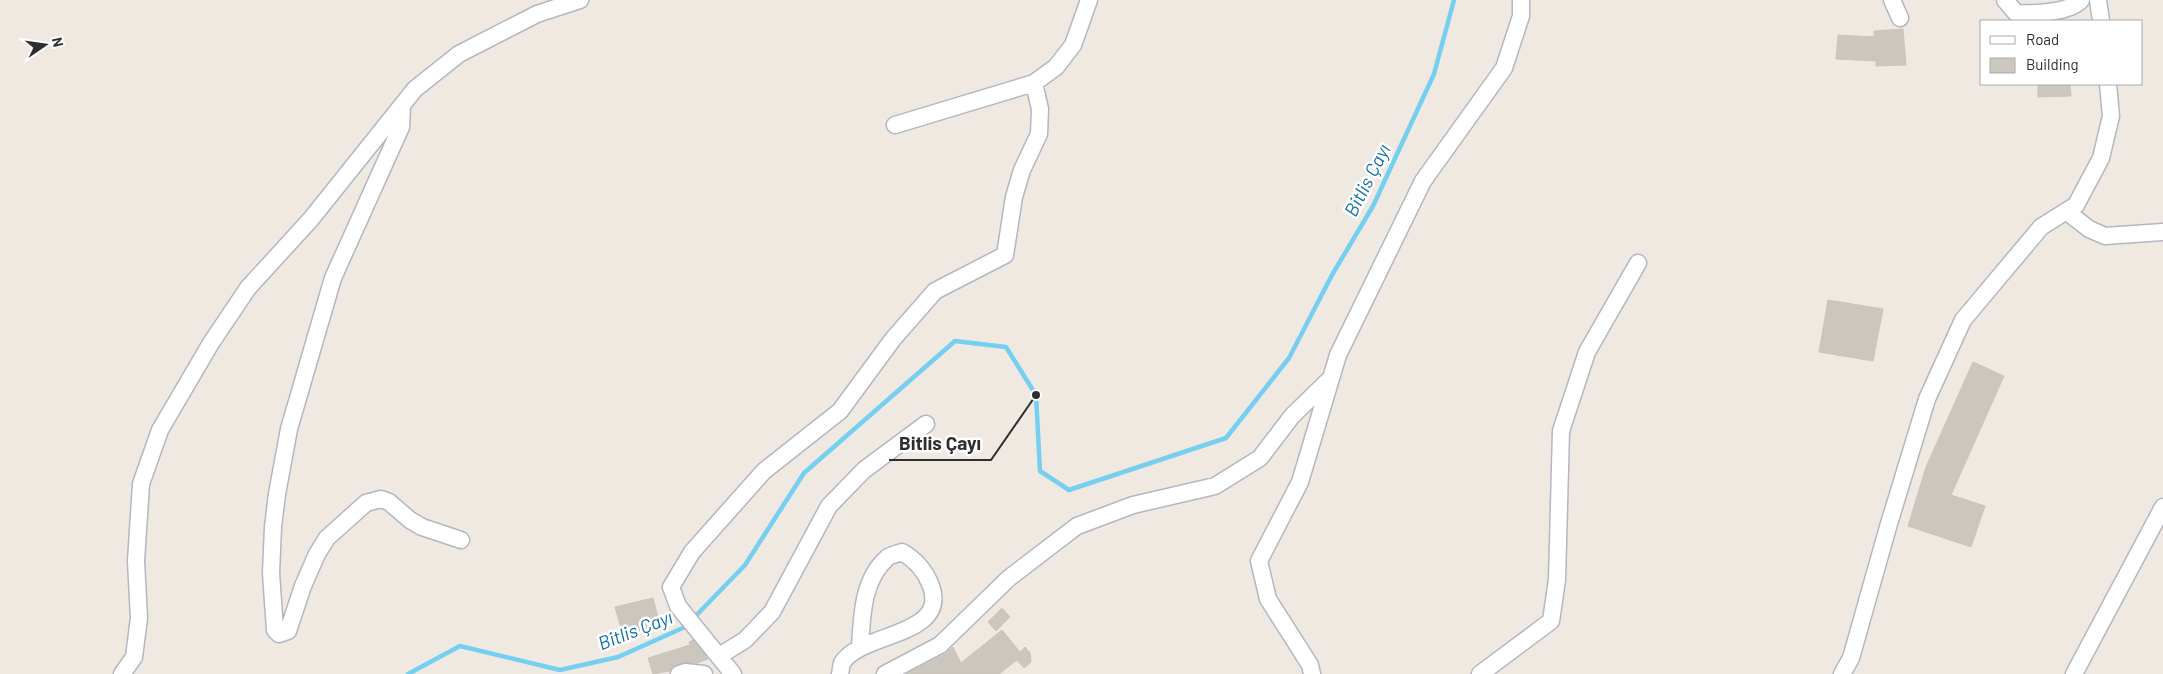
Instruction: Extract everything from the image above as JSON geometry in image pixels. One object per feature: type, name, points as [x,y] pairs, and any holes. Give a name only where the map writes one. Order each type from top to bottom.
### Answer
[{"type":"street","points":[[122,674],[134,657],[139,618],[136,561],[141,484],[160,430],[211,343],[248,288],[311,219],[415,88],[459,54],[537,14],[580,0]]},
{"type":"street","points":[[896,125],[1034,83],[1056,67],[1072,45],[1089,0]]},
{"type":"street","points":[[1312,674],[1310,665],[1268,598],[1260,560],[1300,482],[1338,355],[1422,181],[1504,68],[1521,16],[1521,0]]},
{"type":"street","points":[[1892,0],[1900,18]]},
{"type":"street","points":[[2005,0],[2016,13],[2029,14],[2067,8],[2078,4],[2081,0]]},
{"type":"street","points":[[2098,0],[2101,20]]},
{"type":"street","points":[[733,674],[678,606],[671,587],[692,552],[764,471],[840,411],[893,339],[935,291],[1005,255],[1014,197],[1022,170],[1039,134],[1040,109],[1034,83]]},
{"type":"street","points":[[1842,674],[1851,658],[1888,526],[1927,399],[1962,320],[2041,227],[2076,205],[2101,158],[2111,116],[2108,85]]},
{"type":"street","points":[[402,106],[401,127],[333,278],[289,429],[278,486],[273,527],[271,573],[275,630],[279,634],[288,631],[303,586],[317,554],[328,538],[366,503],[381,499],[389,502],[410,520],[422,527],[461,540]]},
{"type":"street","points":[[2066,211],[2089,229],[2105,236],[2163,232]]},
{"type":"street","points":[[1480,674],[1551,621],[1557,580],[1561,431],[1587,352],[1638,263]]},
{"type":"street","points":[[886,674],[940,645],[1010,578],[1077,526],[1133,505],[1215,486],[1260,458],[1292,416],[1332,377]]},
{"type":"street","points":[[719,656],[745,640],[772,612],[830,506],[864,470],[926,424]]},
{"type":"street","points":[[2074,674],[2163,507]]},
{"type":"street","points":[[840,674],[842,663],[860,647],[913,628],[931,610],[935,597],[928,576],[914,560],[902,552],[888,557],[873,576],[865,594],[860,647]]},
{"type":"street","points":[[679,674],[685,672],[704,674]]},
{"type":"building","points":[[1903,29],[1906,65],[1876,66],[1876,61],[1836,59],[1838,35],[1874,37],[1874,31]]},
{"type":"building","points":[[2038,85],[2070,85],[2071,96],[2038,97]]},
{"type":"building","points":[[1828,300],[1883,309],[1873,361],[1819,352]]},
{"type":"building","points":[[1973,362],[2004,376],[1951,495],[1985,506],[1971,547],[1908,526],[1926,467]]},
{"type":"building","points":[[653,598],[660,626],[623,635],[615,607]]},
{"type":"building","points":[[1002,608],[1010,617],[996,631],[988,622]]},
{"type":"building","points":[[1002,630],[1020,652],[1025,647],[1030,653],[1031,662],[1024,668],[1017,660],[999,674],[906,674],[945,654],[953,647],[961,663]]},
{"type":"building","points":[[693,640],[708,659],[697,663],[682,663],[672,667],[670,671],[653,674],[648,658],[690,645],[689,642]]},
{"type":"waterway","name":"Bitlis Çayı","points":[[408,674],[460,646],[560,670],[618,657],[685,627],[745,565],[804,473],[955,341],[1006,347],[1036,395],[1040,471],[1069,490],[1226,438],[1289,358],[1332,275],[1373,206],[1434,74],[1454,0]]},
{"type":"place","name":"Bitlis Çayı","points":[[1036,395]]}]
